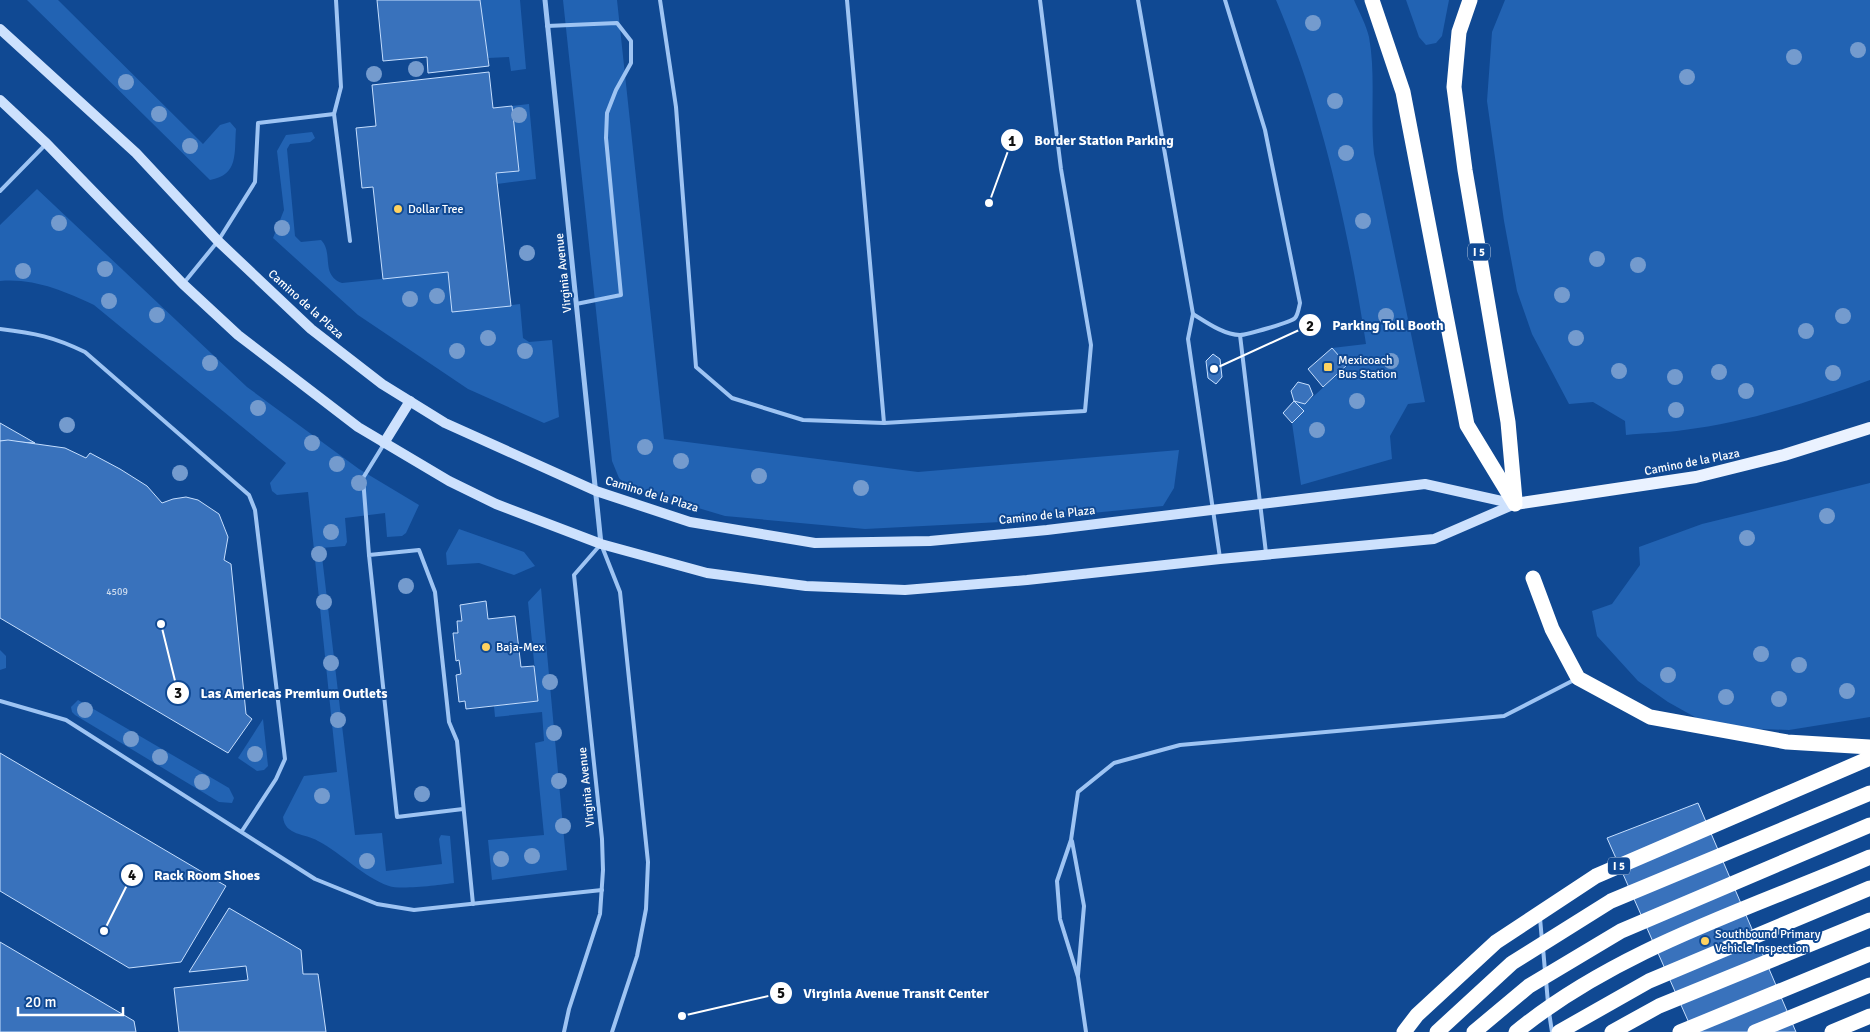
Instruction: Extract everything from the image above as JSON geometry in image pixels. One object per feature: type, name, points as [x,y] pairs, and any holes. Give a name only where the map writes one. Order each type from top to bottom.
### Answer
[{"type":"highway","points":[[1372,0],[1403,92],[1467,425],[1515,504]]},
{"type":"highway","name":"I 5","points":[[1470,0],[1459,32],[1454,87],[1465,170],[1508,422],[1515,504]]},
{"type":"highway","points":[[1533,578],[1552,629],[1578,678],[1650,717],[1787,742],[1870,746]]},
{"type":"highway","name":"I 5","points":[[1404,1032],[1417,1015],[1496,942],[1596,876],[1870,758]]},
{"type":"highway","name":"I 5","points":[[1437,1032],[1512,963],[1612,901],[1870,793]]},
{"type":"highway","points":[[1474,1032],[1529,986],[1621,931],[1870,825]]},
{"type":"highway","points":[[1516,1032],[1549,1006],[1641,952],[1870,857]]},
{"type":"highway","points":[[1559,1032],[1648,980],[1870,888]]},
{"type":"highway","points":[[1612,1032],[1659,1006],[1870,920]]},
{"type":"highway","points":[[1680,1032],[1870,954]]},
{"type":"highway","points":[[1755,1032],[1870,985]]},
{"type":"highway","points":[[1832,1032],[1870,1016]]},
{"type":"main road","name":"Camino de la Plaza","points":[[0,29],[136,153],[218,241],[311,329],[382,384],[445,423],[596,491],[690,522],[815,543],[930,541],[1425,484],[1515,504]]},
{"type":"main road","name":"Camino de la Plaza","points":[[0,100],[47,144],[183,284],[238,335],[358,427],[449,481],[496,504],[601,544],[707,574],[806,586],[905,590],[1027,580],[1220,559],[1434,539],[1515,504],[1696,477],[1784,455],[1870,428]]},
{"type":"main road","points":[[384,443],[410,401]]},
{"type":"street","name":"Virginia Avenue","points":[[545,0],[601,544]]},
{"type":"lane","points":[[336,0],[342,86],[334,114],[350,240]]},
{"type":"lane","points":[[660,0],[676,108],[696,367],[732,398],[803,420],[884,423],[1085,411],[1091,345],[1061,169],[1040,0]]},
{"type":"lane","points":[[847,0],[884,423]]},
{"type":"lane","points":[[1138,0],[1193,314],[1188,340],[1220,559]]},
{"type":"lane","points":[[1193,314],[1217,328],[1240,335],[1268,327],[1284,325],[1296,318],[1300,303],[1265,130],[1225,0]]},
{"type":"lane","points":[[548,26],[617,23],[631,42],[631,63],[616,90],[607,113],[606,138],[621,295],[576,304]]},
{"type":"lane","points":[[183,284],[218,241],[255,182],[258,123],[334,114]]},
{"type":"lane","points":[[0,191],[47,144]]},
{"type":"lane","points":[[0,329],[58,338],[85,352],[249,495],[255,510],[285,759],[276,779],[242,831]]},
{"type":"lane","points":[[1240,335],[1266,555]]},
{"type":"lane","points":[[384,443],[363,478],[369,555],[398,817],[463,809]]},
{"type":"lane","name":"Virginia Avenue","points":[[564,1032],[569,1009],[600,914],[602,890],[602,839],[574,575],[601,544],[620,592],[648,862],[646,909],[637,956],[612,1032]]},
{"type":"lane","points":[[369,555],[420,550],[435,592],[449,722],[457,741],[474,904]]},
{"type":"lane","points":[[1086,1032],[1078,977],[1060,919],[1056,881],[1072,840],[1078,792],[1114,763],[1180,745],[1504,716],[1578,678]]},
{"type":"lane","points":[[0,702],[66,720],[315,879],[378,904],[414,910],[602,890]]},
{"type":"lane","points":[[1072,840],[1084,906],[1078,977]]},
{"type":"lane","points":[[1539,913],[1552,1032]]},
{"type":"shaded area","points":[[27,0],[58,0],[203,144],[220,125],[230,122],[236,129],[235,154],[233,162],[226,173],[210,180]]},
{"type":"shaded area","points":[[480,0],[520,0],[526,69],[511,71],[509,57],[488,58]]},
{"type":"shaded area","points":[[563,0],[617,0],[664,439],[918,472],[1179,450],[1174,488],[1163,506],[1001,522],[865,529],[725,516],[628,487],[619,478],[612,461]]},
{"type":"shaded area","points":[[1276,0],[1354,0],[1366,27],[1372,66],[1374,154],[1425,402],[1408,404],[1390,436],[1392,459],[1301,485],[1292,423],[1303,411],[1294,401],[1305,404],[1347,366],[1332,348],[1366,344],[1342,213],[1320,126],[1307,83]]},
{"type":"shaded area","points":[[1406,0],[1449,0],[1442,36],[1436,43],[1426,45],[1419,37]]},
{"type":"shaded area","points":[[1505,0],[1870,0],[1870,380],[1824,396],[1755,416],[1677,431],[1626,435],[1625,421],[1593,402],[1569,404],[1532,334],[1517,291],[1504,221],[1487,101],[1492,32]]},
{"type":"shaded area","points":[[529,104],[536,179],[497,184],[496,173],[519,171],[512,106]]},
{"type":"shaded area","points":[[312,132],[315,138],[310,142],[290,144],[287,149],[295,236],[301,242],[321,240],[327,251],[331,275],[342,283],[448,272],[452,312],[520,304],[523,338],[529,342],[552,340],[559,417],[544,423],[468,389],[358,315],[273,238],[284,210],[277,151],[286,135]]},
{"type":"shaded area","points":[[37,189],[247,387],[359,469],[419,505],[406,533],[402,536],[387,537],[385,513],[345,518],[347,542],[345,546],[321,548],[355,835],[382,833],[386,871],[442,864],[439,839],[441,835],[450,836],[454,883],[411,887],[389,886],[370,877],[313,838],[287,828],[283,817],[304,776],[337,772],[308,492],[277,495],[272,491],[270,483],[286,463],[94,305],[60,290],[37,284],[0,281],[0,225]]},
{"type":"shaded area","points":[[1870,483],[1870,717],[1789,730],[1740,728],[1702,721],[1668,702],[1638,681],[1597,636],[1592,611],[1612,604],[1640,565],[1639,547],[1702,524]]},
{"type":"shaded area","points":[[459,529],[524,552],[535,566],[514,575],[479,563],[447,565],[446,553]]},
{"type":"shaded area","points":[[541,588],[567,870],[492,880],[488,840],[544,835],[535,743],[544,741],[542,712],[495,717],[494,706],[538,701],[528,602]]},
{"type":"shaded area","points":[[0,650],[6,656],[6,668],[0,670]]},
{"type":"shaded area","points":[[78,700],[229,788],[234,798],[232,803],[219,802],[75,715],[71,707]]},
{"type":"shaded area","points":[[263,719],[268,766],[264,770],[257,771],[238,758]]},
{"type":"building","points":[[377,0],[480,0],[489,66],[428,73],[427,57],[383,61]]},
{"type":"building","points":[[489,72],[493,108],[512,106],[519,171],[496,173],[511,306],[452,312],[448,272],[383,279],[373,187],[362,188],[356,128],[376,126],[372,85]]},
{"type":"building","name":"Mexicoach Bus Station","points":[[1332,348],[1347,365],[1323,387],[1308,369]]},
{"type":"building","points":[[1213,354],[1220,359],[1222,377],[1216,384],[1208,378],[1206,361]]},
{"type":"building","points":[[1298,382],[1309,385],[1313,395],[1305,404],[1294,401],[1291,391]]},
{"type":"building","points":[[1294,401],[1304,411],[1292,423],[1283,413]]},
{"type":"building","points":[[0,423],[35,443],[0,441]]},
{"type":"building","points":[[8,440],[65,448],[86,458],[90,453],[147,486],[162,503],[186,497],[198,500],[219,514],[228,537],[224,560],[231,564],[246,714],[252,719],[228,753],[0,618],[0,441]]},
{"type":"building","name":"Baja-Mex","points":[[486,601],[488,619],[515,616],[521,667],[534,666],[538,701],[466,709],[465,701],[459,702],[456,675],[461,674],[459,660],[456,661],[453,633],[458,633],[457,621],[462,621],[460,605]]},
{"type":"building","points":[[0,753],[226,886],[181,962],[129,968],[0,891]]},
{"type":"building","name":"Southbound Primary Vehicle Inspection","points":[[1698,803],[1796,1032],[1693,1032],[1607,838]]},
{"type":"building","points":[[229,908],[301,950],[303,974],[318,974],[326,1032],[179,1032],[174,988],[248,980],[246,966],[189,972]]},
{"type":"building","points":[[0,942],[134,1021],[136,1032],[0,1032]]},
{"type":"place","name":"Border Station Parking","points":[[989,203]]},
{"type":"place","name":"Dollar Tree","points":[[398,209]]},
{"type":"place","name":"Mexicoach Bus Station","points":[[1328,367]]},
{"type":"place","name":"Parking Toll Booth","points":[[1214,369]]},
{"type":"place","name":"Las Americas Premium Outlets","points":[[161,624]]},
{"type":"place","name":"Baja-Mex","points":[[486,647]]},
{"type":"place","name":"Rack Room Shoes","points":[[104,931]]},
{"type":"place","name":"Southbound Primary Vehicle Inspection","points":[[1705,941]]},
{"type":"place","name":"Virginia Avenue Transit Center","points":[[682,1016]]}]
